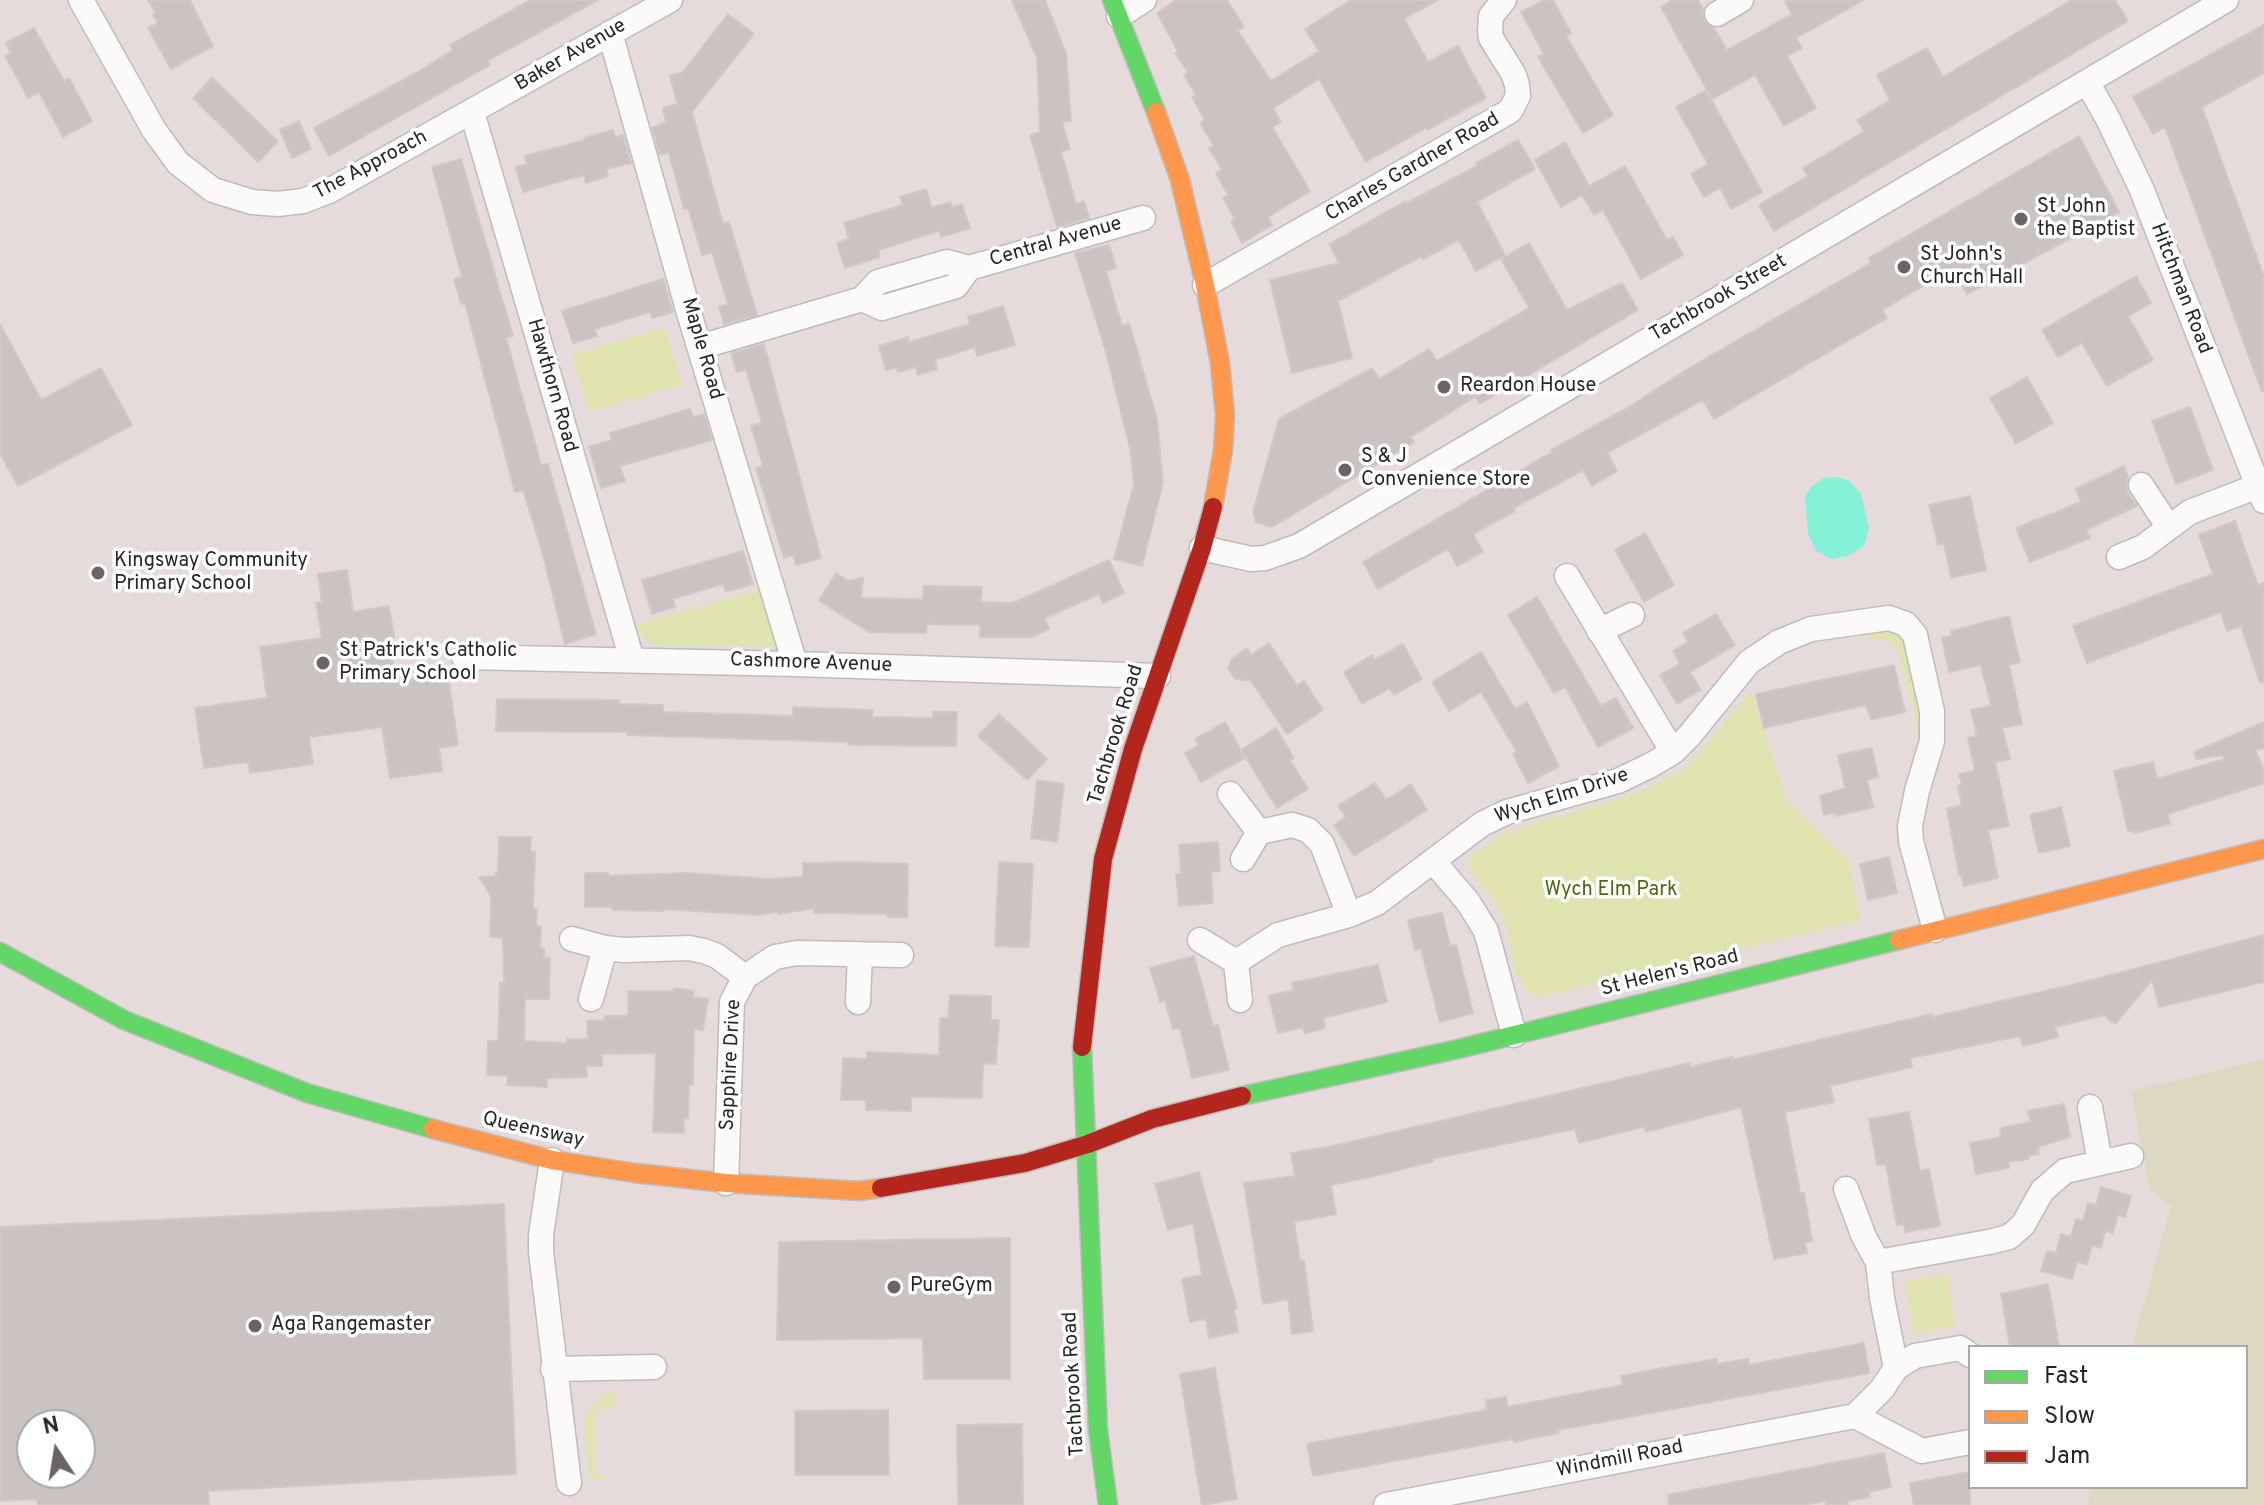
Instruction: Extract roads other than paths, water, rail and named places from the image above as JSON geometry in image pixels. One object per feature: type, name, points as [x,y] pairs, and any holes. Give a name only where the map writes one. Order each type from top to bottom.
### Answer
[{"type":"street","name":"The Approach","points":[[81,0],[169,152],[194,177],[213,190],[232,197],[278,204],[303,201],[329,191],[472,112]]},
{"type":"street","name":"Baker Avenue","points":[[472,112],[670,0]]},
{"type":"street","points":[[1115,8],[1144,0]]},
{"type":"street","name":"Charles Gardner Road","points":[[1205,285],[1504,117],[1515,105],[1517,85],[1491,38],[1490,22],[1494,10],[1504,0]]},
{"type":"street","points":[[1717,14],[1741,0]]},
{"type":"street","name":"Tachbrook Street","points":[[1202,548],[1251,559],[1265,558],[1299,546],[2226,0]]},
{"type":"street","name":"Tachbrook Road","points":[[1108,1505],[1096,1401],[1082,1046],[1102,865],[1133,749],[1202,548],[1217,493],[1225,415],[1220,363],[1180,180],[1115,8]]},
{"type":"street","name":"Maple Road","points":[[610,33],[795,664]]},
{"type":"street","name":"Hitchman Road","points":[[2087,82],[2141,188],[2261,493]]},
{"type":"street","name":"Hawthorn Road","points":[[472,112],[632,660]]},
{"type":"street","name":"Central Avenue","points":[[700,347],[862,299],[878,282],[947,262],[969,268],[1143,218]]},
{"type":"street","points":[[2141,485],[2168,526]]},
{"type":"street","points":[[2119,557],[2143,547],[2168,526],[2201,506],[2261,493]]},
{"type":"street","points":[[1567,576],[1673,752]]},
{"type":"street","points":[[1599,631],[1632,615]]},
{"type":"street","name":"Wych Elm Drive","points":[[1236,962],[1278,935],[1349,915],[1388,897],[1482,824],[1507,812],[1618,781],[1673,752],[1749,662],[1779,642],[1811,629],[1889,618],[1906,624],[1915,635],[1933,715],[1932,741],[1910,826],[1911,841],[1935,930]]},
{"type":"street","name":"Cashmore Avenue","points":[[464,657],[1158,676]]},
{"type":"street","points":[[1230,794],[1259,832]]},
{"type":"street","points":[[1243,859],[1259,832],[1292,825],[1308,830],[1317,837],[1327,854],[1349,915]]},
{"type":"street","name":"St Helen's Road","points":[[1088,1144],[1152,1119],[1514,1035],[2264,849]]},
{"type":"street","points":[[1433,861],[1468,902],[1486,931],[1514,1035]]},
{"type":"street","points":[[572,939],[605,948],[689,948],[704,951],[717,956],[745,977]]},
{"type":"street","points":[[1200,940],[1236,962],[1240,1000]]},
{"type":"street","points":[[591,999],[605,948]]},
{"type":"street","name":"Queensway","points":[[0,952],[124,1020],[307,1093],[552,1160],[726,1183],[859,1191],[1005,1167],[1088,1144]]},
{"type":"street","name":"Sapphire Drive","points":[[726,1183],[732,1002],[745,977],[775,957],[797,953],[901,955]]},
{"type":"street","points":[[858,1002],[860,954]]},
{"type":"street","points":[[2090,1107],[2100,1162]]},
{"type":"street","points":[[1878,1262],[2009,1237],[2023,1225],[2050,1182],[2065,1171],[2131,1156]]},
{"type":"street","points":[[552,1160],[541,1235],[553,1369],[569,1483]]},
{"type":"street","points":[[1846,1189],[1864,1237],[1878,1262],[1896,1368]]},
{"type":"street","points":[[1968,1354],[1960,1348],[1915,1356],[1896,1368],[1882,1389],[1855,1416],[1922,1451],[1968,1442]]},
{"type":"street","points":[[553,1369],[654,1367]]},
{"type":"street","name":"Windmill Road","points":[[1386,1505],[1855,1416]]},
{"type":"place","name":"St John the Baptist","points":[[2021,219]]},
{"type":"place","name":"St John's Church Hall","points":[[1904,267]]},
{"type":"place","name":"Reardon House","points":[[1444,387]]},
{"type":"place","name":"S & J Convenience Store","points":[[1345,470]]},
{"type":"place","name":"Kingsway Community Primary School","points":[[98,573]]},
{"type":"place","name":"St Patrick's Catholic Primary School","points":[[323,663]]},
{"type":"place","name":"PureGym","points":[[894,1287]]},
{"type":"place","name":"Aga Rangemaster","points":[[255,1326]]},
{"type":"park label","name":"Wych Elm Park","points":[[1611,891]]}]
